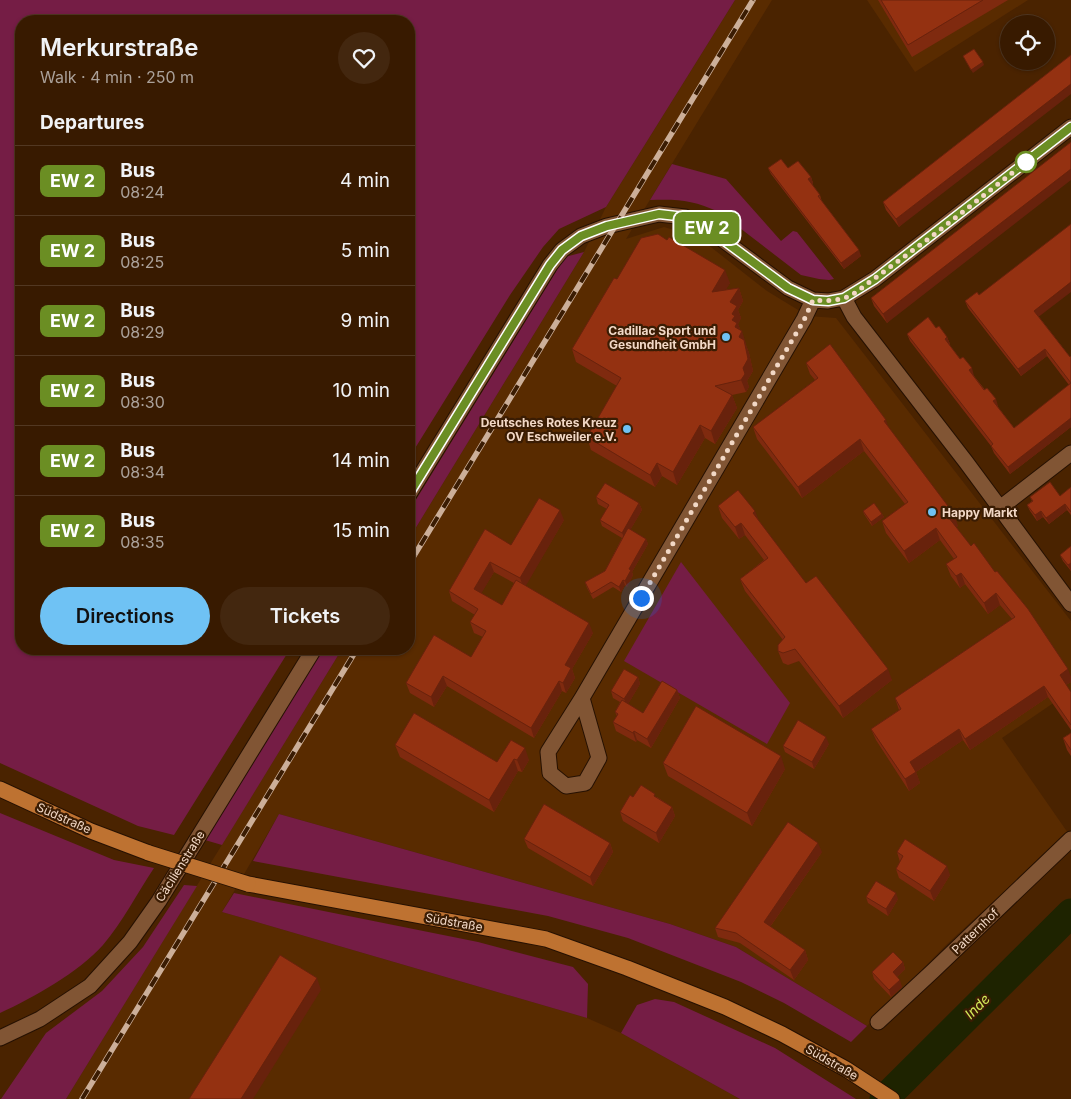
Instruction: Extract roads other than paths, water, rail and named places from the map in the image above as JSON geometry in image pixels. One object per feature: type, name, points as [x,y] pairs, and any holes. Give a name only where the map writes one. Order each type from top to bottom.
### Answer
[{"type":"main road","name":"Südstraße","points":[[0,788],[91,830],[149,853],[248,884],[546,939],[627,968],[725,1007],[782,1034],[854,1074],[892,1099]]},
{"type":"street","points":[[415,484],[550,265],[562,250],[581,236],[607,226],[659,214],[685,217],[707,228],[788,288],[813,300],[828,301],[844,298],[875,279],[1071,127]]},
{"type":"street","points":[[844,298],[854,317],[1071,604]]},
{"type":"street","points":[[582,698],[599,758],[585,783],[566,786],[550,773],[548,752],[582,698],[804,320],[813,300]]},
{"type":"street","points":[[1000,508],[1071,453]]},
{"type":"street","name":"Cäcilienstraße","points":[[0,1038],[40,1019],[90,986],[130,942],[164,892],[310,655]]},
{"type":"street","name":"Patternhof","points":[[878,1022],[1071,839]]},
{"type":"waterway","name":"Inde","points":[[884,1099],[1071,913]]},
{"type":"railway","points":[[415,554],[753,0]]},
{"type":"railway","points":[[82,1099],[353,655]]},
{"type":"place","name":"Cadillac Sport und Gesundheit GmbH","points":[[726,337]]},
{"type":"place","name":"Deutsches Rotes Kreuz OV Eschweiler e.V.","points":[[627,429]]},
{"type":"place","name":"Happy Markt","points":[[932,512]]}]
